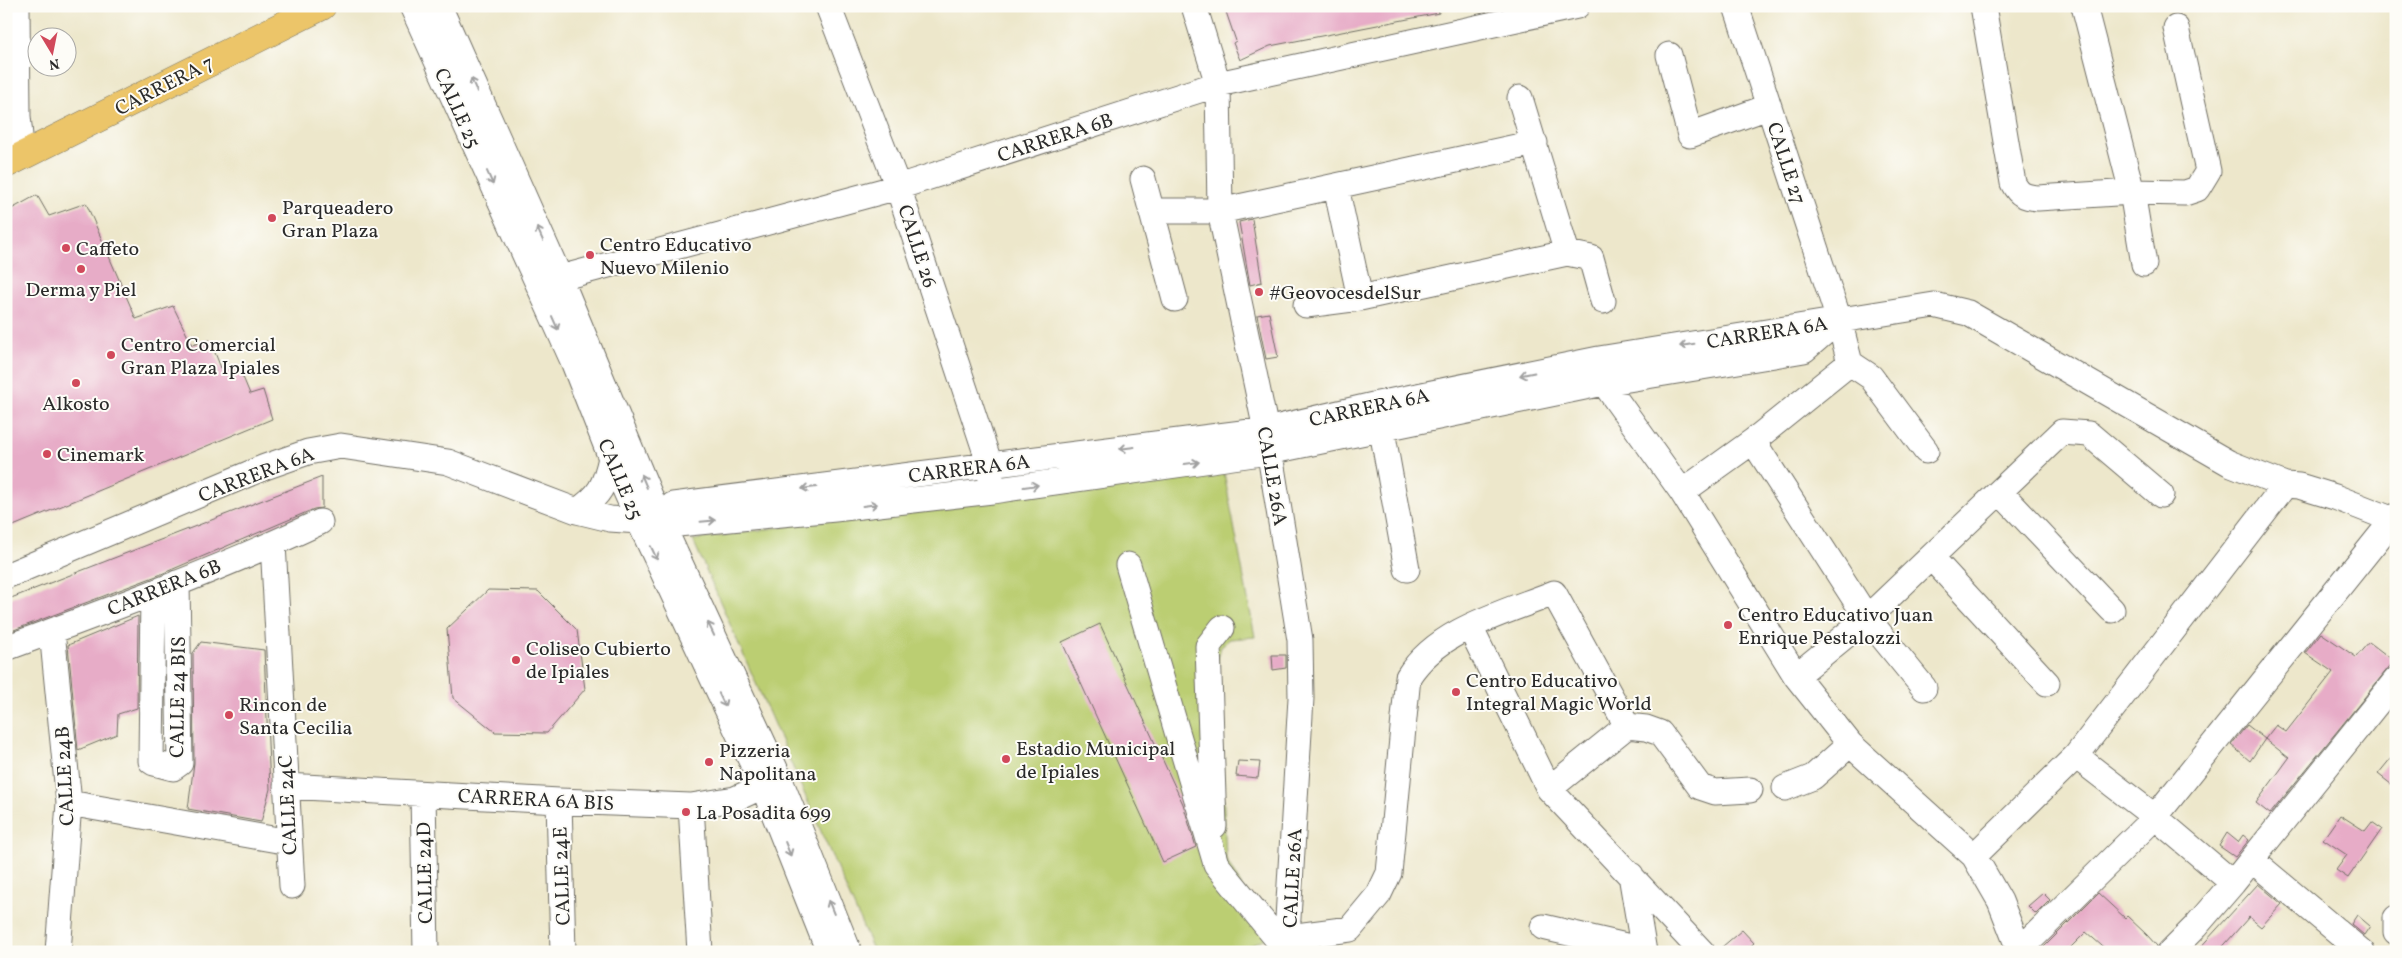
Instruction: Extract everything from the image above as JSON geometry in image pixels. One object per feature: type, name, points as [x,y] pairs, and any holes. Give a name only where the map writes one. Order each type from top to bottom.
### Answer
[{"type":"main road","name":"CARRERA 7","points":[[14,160],[322,6]]},
{"type":"street","points":[[14,160],[18,116],[17,6]]},
{"type":"street","name":"CALLE 25","points":[[412,6],[549,282],[573,361],[611,458],[650,521]]},
{"type":"street","name":"CALLE 25","points":[[439,6],[549,282],[650,521],[849,952]]},
{"type":"street","name":"CALLE 26A","points":[[1194,6],[1218,84],[1220,211],[1267,441],[1291,574],[1300,640],[1301,698],[1287,947]]},
{"type":"street","name":"CARRERA 6B","points":[[549,282],[898,187],[1218,84],[1577,6]]},
{"type":"street","name":"CALLE 27","points":[[1736,6],[1839,320],[1850,362]]},
{"type":"street","points":[[1984,6],[2013,183],[2017,191],[2024,196],[2038,198],[2132,192],[2185,193],[2197,189],[2208,171],[2176,28]]},
{"type":"street","points":[[2084,6],[2132,192],[2144,264]]},
{"type":"street","name":"CALLE 26","points":[[837,9],[990,466],[992,491]]},
{"type":"street","points":[[1669,55],[1690,135],[1768,107]]},
{"type":"street","points":[[1520,98],[1567,253]]},
{"type":"street","points":[[1152,211],[1220,211],[1534,143]]},
{"type":"street","points":[[1143,179],[1175,299]]},
{"type":"street","points":[[1336,186],[1360,298]]},
{"type":"street","points":[[1306,305],[1360,298],[1567,253],[1591,258],[1603,301]]},
{"type":"street","points":[[1599,359],[1604,383],[1682,492],[1796,676],[1850,744],[1974,856],[2000,901],[2020,951],[2155,817],[2395,518],[2336,497],[2299,486],[2285,485],[2228,463],[1968,312],[1934,305],[1839,320]]},
{"type":"street","name":"CARRERA 6A","points":[[6,576],[265,467],[308,452],[341,446],[448,462],[577,511],[610,519],[678,524],[835,510],[992,491],[1267,441],[1378,404],[1599,359],[1839,320]]},
{"type":"street","name":"CARRERA 6A","points":[[650,521],[673,505],[990,466],[1381,429],[1604,383],[1804,350],[1839,320]]},
{"type":"street","points":[[1682,492],[1753,441],[1850,362],[1871,377],[1926,451]]},
{"type":"street","points":[[1378,404],[1407,569]]},
{"type":"street","points":[[1796,676],[1867,618],[2062,432],[2088,434],[2161,495]]},
{"type":"street","points":[[1753,441],[1867,618],[1924,688]]},
{"type":"street","points":[[577,511],[591,502],[601,490],[611,458]]},
{"type":"street","points":[[1974,856],[2076,756],[2285,485]]},
{"type":"street","points":[[2000,492],[2112,610]]},
{"type":"street","name":"CARRERA 6B","points":[[6,648],[177,583],[273,544],[320,522]]},
{"type":"street","name":"CALLE 24C","points":[[273,544],[292,886]]},
{"type":"street","points":[[1931,557],[2047,683]]},
{"type":"street","points":[[1128,565],[1216,864],[1287,947],[1350,929],[1379,894],[1389,873],[1408,677],[1418,662],[1435,646],[1470,627],[1554,593],[1627,726]]},
{"type":"street","name":"CALLE 24 BIS","points":[[152,593],[151,760],[154,763],[173,768],[180,762],[177,583]]},
{"type":"street","points":[[1470,627],[1549,789],[1632,875],[1702,952]]},
{"type":"street","points":[[1216,864],[1208,646],[1222,628]]},
{"type":"street","name":"CALLE 24B","points":[[52,631],[69,803],[58,952]]},
{"type":"street","points":[[2170,952],[2195,927],[2233,883],[2396,680]]},
{"type":"street","points":[[1549,789],[1627,726],[1646,728],[1660,733],[1700,787],[1715,792],[1750,790]]},
{"type":"street","points":[[1785,788],[1813,777],[1850,744]]},
{"type":"street","points":[[2076,756],[2155,817],[2233,883]]},
{"type":"street","name":"CALLE 25","points":[[770,781],[829,952]]},
{"type":"street","name":"CARRERA 6A BIS","points":[[286,786],[559,801],[691,806],[735,799],[770,781]]},
{"type":"street","name":"CALLE 24D","points":[[423,794],[426,952]]},
{"type":"street","name":"CALLE 24E","points":[[559,801],[564,952]]},
{"type":"street","points":[[69,803],[289,842]]},
{"type":"street","points":[[691,806],[700,952]]},
{"type":"street","points":[[2252,860],[2362,952]]},
{"type":"street","points":[[1543,927],[1643,951],[1632,875]]},
{"type":"street","points":[[2396,918],[2396,932]]},
{"type":"green space","name":"Estadio Municipal de Ipiales","points":[[1222,462],[1255,637],[1230,639],[1221,646],[1218,660],[1226,859],[1270,936],[1237,952],[874,952],[693,540]]},
{"type":"building","points":[[1224,6],[1438,6],[1439,13],[1270,46],[1240,60],[1233,43],[1236,41]]},
{"type":"building","name":"Centro Comercial Gran Plaza Ipiales","points":[[37,195],[49,216],[86,203],[136,319],[173,306],[192,345],[210,340],[221,368],[238,365],[250,394],[263,390],[272,419],[6,529],[6,212]]},
{"type":"building","points":[[1252,219],[1262,282],[1250,285],[1239,222]]},
{"type":"building","points":[[1269,313],[1278,357],[1266,359],[1257,315]]},
{"type":"building","points":[[322,477],[322,508],[314,509],[159,575],[6,633],[6,600]]},
{"type":"building","name":"Coliseo Cubierto de Ipiales","points":[[488,590],[538,591],[577,630],[585,689],[547,733],[495,732],[453,698],[447,629]]},
{"type":"building","points":[[138,616],[137,708],[118,714],[117,734],[78,750],[68,645]]},
{"type":"building","points":[[1100,624],[1183,804],[1196,847],[1163,862],[1062,642]]},
{"type":"building","points":[[2321,633],[2356,657],[2369,642],[2394,661],[2270,814],[2256,803],[2289,758],[2265,739],[2276,725],[2286,732],[2333,672],[2305,653]]},
{"type":"building","name":"Rincon de Santa Cecilia","points":[[201,642],[264,650],[270,789],[261,822],[188,809],[194,763],[193,653]]},
{"type":"building","points":[[1272,655],[1286,655],[1286,668],[1273,670]]},
{"type":"building","points":[[2247,725],[2265,739],[2250,761],[2231,745]]},
{"type":"building","points":[[2396,752],[2396,788],[2378,774]]},
{"type":"building","points":[[1238,761],[1260,762],[1258,778],[1236,776]]},
{"type":"building","points":[[2340,815],[2365,831],[2372,822],[2382,829],[2348,878],[2336,870],[2347,855],[2323,839]]},
{"type":"building","points":[[2227,833],[2238,842],[2243,835],[2249,840],[2235,857],[2219,846]]},
{"type":"building","points":[[2258,884],[2282,904],[2261,927],[2249,917],[2218,952],[2196,952]]},
{"type":"building","points":[[2043,893],[2050,900],[2036,914],[2028,906]]},
{"type":"building","points":[[2098,893],[2147,935],[2157,946],[2156,952],[2109,952],[2086,932],[2066,952],[2044,952],[2042,949]]},
{"type":"building","points":[[2357,915],[2370,926],[2364,935],[2351,924]]},
{"type":"building","points":[[1742,930],[1754,943],[1744,952],[1716,952]]},
{"type":"place","name":"Parqueadero Gran Plaza","points":[[272,218]]},
{"type":"place","name":"Caffeto","points":[[66,248]]},
{"type":"place","name":"Centro Educativo Nuevo Milenio","points":[[590,255]]},
{"type":"place","name":"Derma y Piel","points":[[81,269]]},
{"type":"place","name":"#GeovocesdelSur","points":[[1259,292]]},
{"type":"place","name":"Centro Comercial Gran Plaza Ipiales","points":[[111,355]]},
{"type":"place","name":"Alkosto","points":[[76,383]]},
{"type":"place","name":"Cinemark","points":[[47,454]]},
{"type":"place","name":"Centro Educativo Juan Enrique Pestalozzi","points":[[1728,625]]},
{"type":"place","name":"Coliseo Cubierto de Ipiales","points":[[516,660]]},
{"type":"place","name":"Centro Educativo Integral Magic World","points":[[1456,692]]},
{"type":"place","name":"Rincon de Santa Cecilia","points":[[229,715]]},
{"type":"place","name":"Estadio Municipal de Ipiales","points":[[1006,759]]},
{"type":"place","name":"Pizzeria Napolitana","points":[[709,762]]},
{"type":"place","name":"La Posadita 699","points":[[686,812]]}]
